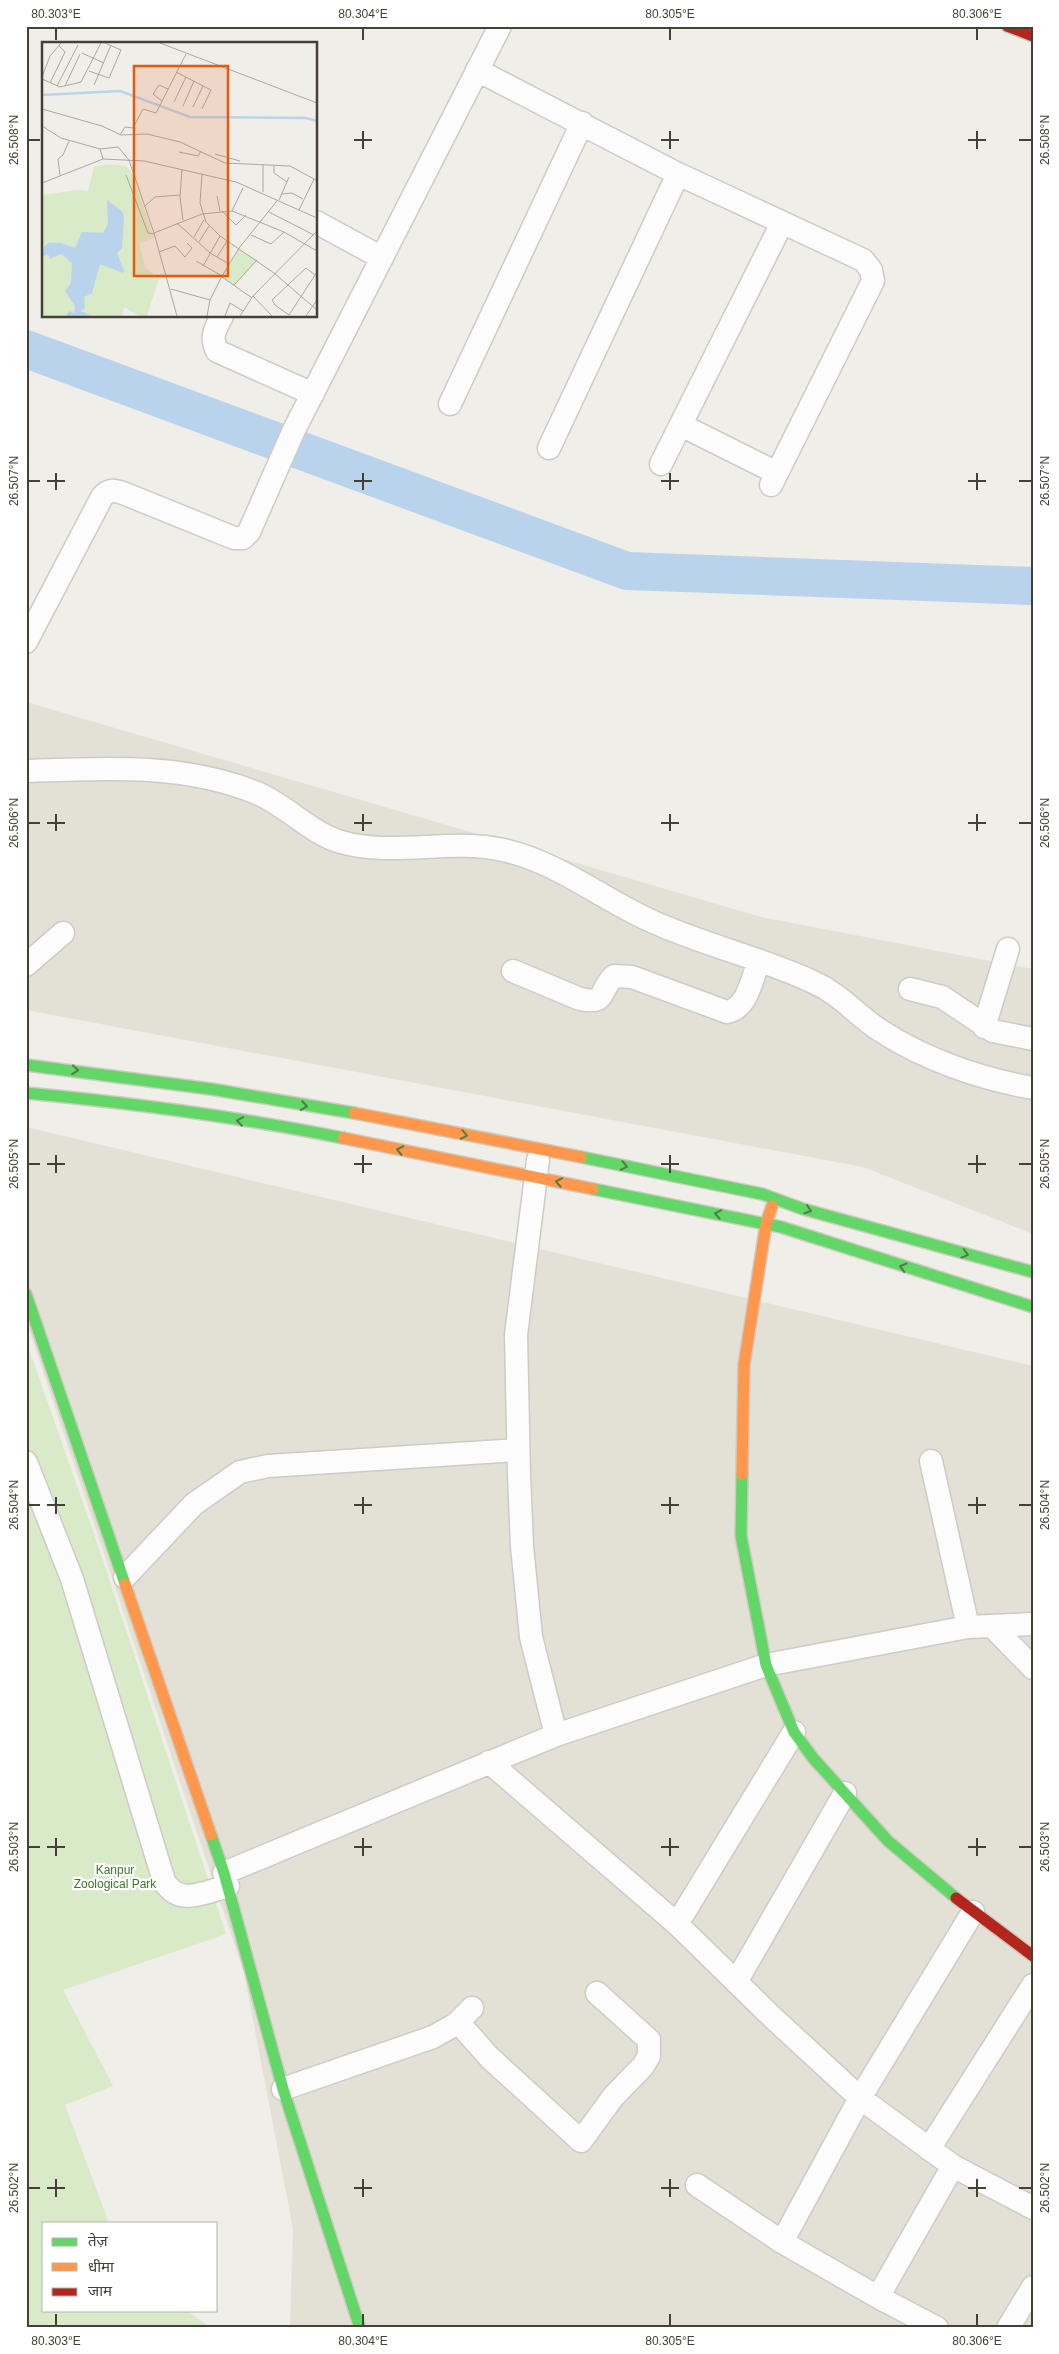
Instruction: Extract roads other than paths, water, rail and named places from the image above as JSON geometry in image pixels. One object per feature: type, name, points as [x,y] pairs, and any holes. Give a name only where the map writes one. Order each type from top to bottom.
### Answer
[{"type":"main road","points":[[1008,26],[1033,36]]},
{"type":"main road","points":[[26,1065],[132,1077],[324,1109],[539,1149],[774,1198],[803,1209],[1033,1272]]},
{"type":"main road","points":[[26,1093],[100,1100],[292,1128],[766,1224],[1033,1307]]},
{"type":"main road","points":[[774,1198],[766,1224],[744,1365],[741,1536],[766,1665],[794,1732],[888,1841],[973,1912],[1033,1956]]},
{"type":"main road","points":[[26,1294],[125,1577],[226,1879],[282,2089],[360,2328]]},
{"type":"street","points":[[26,642],[102,497],[107,491],[114,490],[123,493],[234,538],[243,538],[249,532],[280,458],[500,26]]},
{"type":"street","points":[[477,70],[678,174],[863,260],[871,270],[873,281],[774,479],[680,425]]},
{"type":"street","points":[[450,404],[582,123]]},
{"type":"street","points":[[549,448],[678,174]]},
{"type":"street","points":[[318,223],[382,258]]},
{"type":"street","points":[[661,464],[782,223]]},
{"type":"street","points":[[221,318],[213,334],[212,342],[217,351],[313,394]]},
{"type":"street","points":[[26,771],[128,767],[203,778],[257,793],[339,842],[392,848],[478,846],[522,855],[563,872],[648,920],[794,973],[829,990],[878,1030],[900,1042],[954,1066],[1033,1088]]},
{"type":"street","points":[[26,965],[63,933]]},
{"type":"street","points":[[984,1027],[1008,949]]},
{"type":"street","points":[[514,971],[580,999],[590,1001],[602,997],[608,982],[614,976],[632,977],[727,1012],[735,1010],[742,1004],[760,961]]},
{"type":"street","points":[[910,989],[942,997],[984,1027],[1002,1034],[1033,1039]]},
{"type":"street","points":[[539,1149],[516,1335],[518,1450],[522,1546],[531,1637],[556,1735]]},
{"type":"street","points":[[125,1577],[194,1504],[240,1472],[268,1466],[518,1450]]},
{"type":"street","points":[[932,1461],[968,1627]]},
{"type":"street","points":[[26,1462],[72,1579],[164,1881],[169,1890],[178,1895],[189,1897],[489,1762],[556,1735],[766,1665],[968,1627],[1033,1624]]},
{"type":"street","points":[[992,1626],[1033,1668]]},
{"type":"street","points":[[677,1924],[794,1732]]},
{"type":"street","points":[[489,1762],[677,1924],[860,2098],[953,2166],[1033,2208]]},
{"type":"street","points":[[736,1982],[845,1793]]},
{"type":"street","points":[[782,2242],[860,2098],[973,1912]]},
{"type":"street","points":[[929,2149],[1033,1984]]},
{"type":"street","points":[[282,2089],[433,2037],[465,2015],[490,2058],[581,2141],[613,2097],[643,2066],[649,2056],[650,2047],[649,2040],[597,1992]]},
{"type":"street","points":[[878,2297],[953,2166]]},
{"type":"street","points":[[698,2185],[782,2242],[878,2297],[938,2328]]},
{"type":"street","points":[[1008,2328],[1033,2287]]},
{"type":"waterway","points":[[26,349],[627,571],[1033,586]]},
{"type":"park label","name":"Kanpur Zoological Park","points":[[115,1877]]}]
